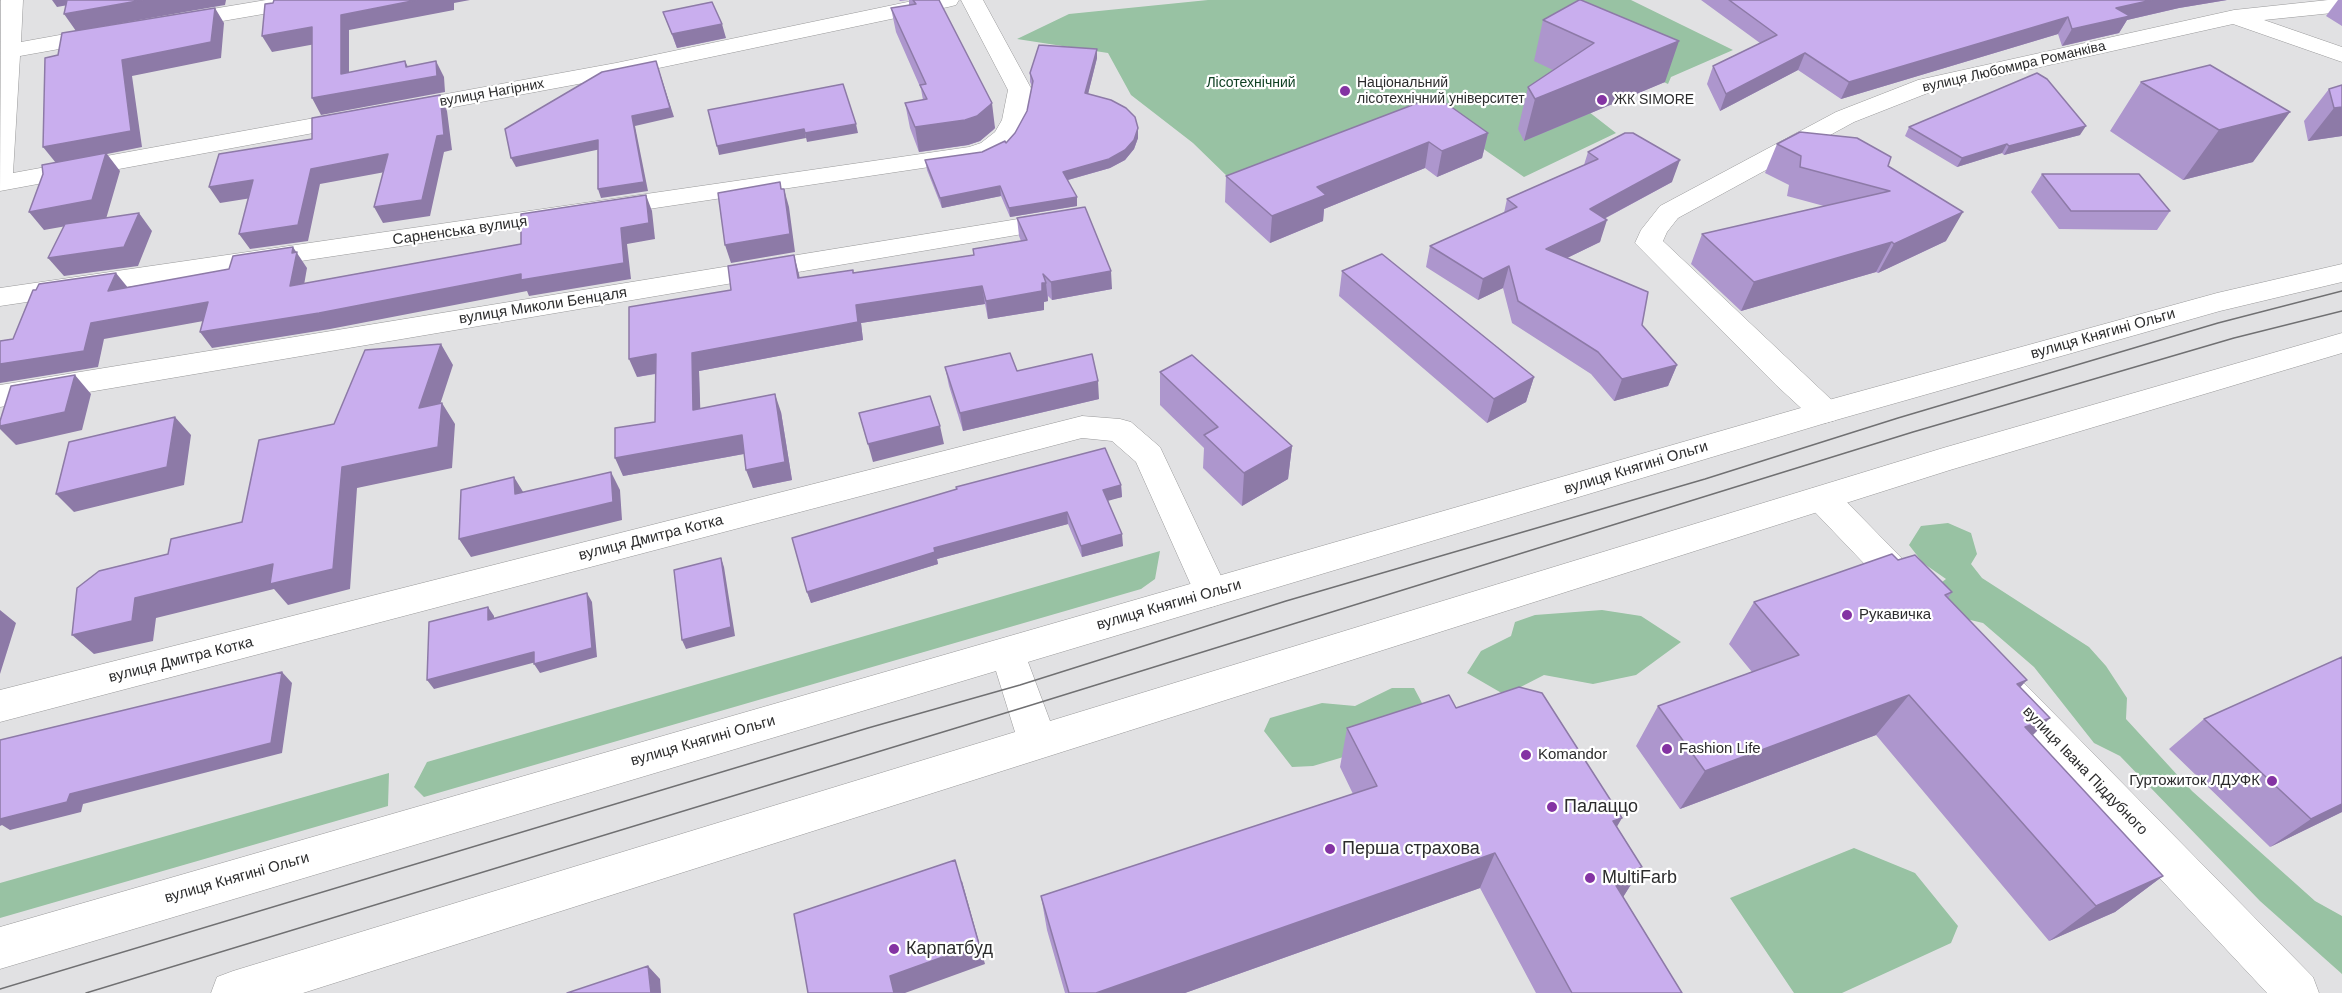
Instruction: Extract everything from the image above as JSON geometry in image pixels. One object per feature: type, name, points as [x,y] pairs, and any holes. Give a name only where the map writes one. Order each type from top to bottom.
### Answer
[{"type":"street","points":[[0,182],[5,52],[12,0]]},
{"type":"street","points":[[151,26],[304,0]]},
{"type":"street","name":"вулиця Нагірних","points":[[0,182],[616,70],[948,0]]},
{"type":"street","name":"Сарненська вулиця","points":[[0,297],[974,154],[990,148],[1005,136],[1014,120],[1020,90],[972,0]]},
{"type":"street","name":"вулиця Любомира Романківа","points":[[1825,412],[1649,243],[1654,230],[1669,213],[1845,117],[1926,85],[2234,17],[2342,5]]},
{"type":"street","points":[[2234,17],[2342,56]]},
{"type":"street","points":[[5,52],[128,30]]},
{"type":"street","name":"вулиця Миколи Бенцаля","points":[[0,396],[1086,215]]},
{"type":"street","name":"вулиця Княгині Ольги","points":[[0,948],[1825,412],[2217,302],[2342,273]]},
{"type":"street","points":[[233,993],[1822,498],[2342,343]]},
{"type":"street","name":"вулиця Дмитра Котка","points":[[0,706],[1082,427],[1120,430],[1149,455],[1210,593]]},
{"type":"street","points":[[1822,498],[1934,614]]},
{"type":"street","points":[[1006,652],[1020,685],[1037,743]]},
{"type":"street","name":"вулиця Івана Піддубного","points":[[1989,672],[2297,993]]},
{"type":"green space","name":"Лісотехнічний","points":[[1208,0],[1631,0],[1733,50],[1671,77],[1668,84],[1616,59],[1557,87],[1616,133],[1524,177],[1423,107],[1230,179],[1193,143],[1131,95],[1108,53],[1017,39],[1069,14]]},
{"type":"green space","points":[[1948,523],[1971,533],[1977,554],[1971,564],[1982,578],[2089,647],[2106,666],[2127,698],[2126,719],[2192,791],[2315,901],[2342,916],[2342,974],[2260,901],[2120,756],[2094,743],[2034,667],[1983,623],[1962,618],[1938,585],[1946,579],[1923,563],[1909,545],[1921,526]]},
{"type":"green space","points":[[1160,551],[1155,579],[1141,589],[424,797],[414,787],[427,762]]},
{"type":"green space","points":[[1602,610],[1641,616],[1681,642],[1636,675],[1593,684],[1544,675],[1505,695],[1467,673],[1481,651],[1511,636],[1515,622],[1535,615]]},
{"type":"green space","points":[[1392,688],[1414,688],[1430,718],[1357,753],[1313,766],[1292,767],[1264,731],[1270,718],[1322,703],[1355,706]]},
{"type":"green space","points":[[389,773],[388,806],[0,918],[0,883]]},
{"type":"green space","points":[[1854,848],[1915,873],[1958,926],[1951,943],[1842,993],[1794,993],[1730,898]]},
{"type":"building","points":[[67,0],[143,0],[64,14]]},
{"type":"building","points":[[274,0],[417,0],[341,15],[341,74],[405,61],[406,67],[436,61],[437,76],[312,98],[312,27],[262,36],[265,4],[273,3]]},
{"type":"building","points":[[913,0],[939,0],[992,103],[977,116],[965,120],[915,127],[905,103],[927,99],[920,85],[926,84],[891,8],[916,4]]},
{"type":"building","points":[[1579,0],[1679,41],[1535,99],[1528,87],[1594,43],[1543,20]]},
{"type":"building","points":[[1729,0],[2152,0],[2116,8],[2130,16],[2072,29],[2068,17],[1849,82],[1805,53],[1726,94],[1713,66],[1777,35]]},
{"type":"building","points":[[712,2],[722,24],[672,34],[663,12]]},
{"type":"building","points":[[215,8],[211,42],[122,60],[131,131],[43,147],[45,58],[58,55],[62,33]]},
{"type":"building","points":[[1039,45],[1097,49],[1085,93],[1111,100],[1126,108],[1135,117],[1138,128],[1134,140],[1125,150],[1109,159],[1063,172],[1077,197],[1009,208],[1000,186],[940,198],[925,160],[982,152],[1005,141],[1006,143],[1015,133],[1027,111],[1033,81],[1030,73]]},
{"type":"building","points":[[656,61],[670,108],[632,116],[644,182],[598,189],[598,140],[511,158],[505,129],[602,72]]},
{"type":"building","points":[[2210,65],[2290,112],[2219,130],[2141,82]]},
{"type":"building","points":[[2037,73],[2047,79],[2086,126],[2009,146],[2007,144],[1962,158],[1909,127]]},
{"type":"building","points":[[843,84],[856,124],[805,133],[804,129],[717,146],[708,110]]},
{"type":"building","points":[[2342,85],[2342,107],[2334,108],[2329,89]]},
{"type":"building","points":[[440,95],[444,135],[437,136],[422,200],[374,207],[388,154],[311,169],[298,225],[239,234],[253,180],[209,187],[219,154],[312,139],[312,118]]},
{"type":"building","points":[[1436,96],[1488,133],[1442,151],[1429,142],[1317,187],[1326,195],[1272,216],[1226,176]]},
{"type":"building","points":[[1800,132],[1857,138],[1891,157],[1888,166],[1963,212],[1894,244],[1892,242],[1754,282],[1702,234],[1890,191],[1800,167],[1801,156],[1777,144]]},
{"type":"building","points":[[1625,133],[1633,133],[1680,160],[1590,209],[1607,220],[1546,249],[1648,292],[1642,325],[1677,365],[1622,379],[1598,352],[1518,301],[1509,266],[1483,279],[1430,246],[1517,207],[1507,199],[1598,159],[1588,152]]},
{"type":"building","points":[[106,153],[92,200],[29,212],[43,174],[42,165]]},
{"type":"building","points":[[2042,174],[2139,174],[2170,211],[2071,211]]},
{"type":"building","points":[[780,182],[781,189],[784,189],[790,234],[725,245],[718,193]]},
{"type":"building","points":[[646,195],[649,223],[621,228],[624,263],[521,280],[521,274],[319,313],[200,332],[208,302],[91,323],[84,351],[0,364],[0,341],[13,339],[33,290],[36,290],[39,284],[116,273],[108,291],[229,269],[233,256],[293,247],[292,253],[297,252],[290,286],[521,244],[521,214]]},
{"type":"building","points":[[1085,207],[1111,271],[1051,282],[1043,274],[1046,283],[1042,283],[1042,291],[986,301],[982,286],[856,305],[858,322],[692,353],[693,410],[775,394],[785,462],[746,470],[742,435],[615,458],[615,428],[655,422],[656,354],[629,359],[629,307],[731,290],[728,266],[794,255],[798,278],[853,270],[853,273],[974,255],[973,249],[1027,240],[1017,218]]},
{"type":"building","points":[[139,213],[124,247],[48,258],[65,224]]},
{"type":"building","points":[[1382,254],[1534,377],[1494,399],[1342,271]]},
{"type":"building","points":[[441,344],[419,408],[442,403],[438,447],[342,467],[333,569],[270,584],[273,564],[135,598],[132,621],[72,635],[77,588],[99,571],[168,554],[171,539],[242,522],[259,440],[334,424],[365,350]]},
{"type":"building","points":[[1010,353],[1017,371],[1092,354],[1098,381],[960,413],[945,367]]},
{"type":"building","points":[[1192,355],[1292,446],[1244,473],[1204,435],[1218,427],[1160,372]]},
{"type":"building","points":[[75,375],[65,412],[0,426],[11,386]]},
{"type":"building","points":[[930,396],[940,426],[868,444],[859,413]]},
{"type":"building","points":[[175,417],[167,467],[56,494],[69,442]]},
{"type":"building","points":[[1105,448],[1121,485],[1103,490],[1122,534],[1081,546],[1067,512],[934,548],[935,552],[807,592],[792,538],[957,489],[956,487]]},
{"type":"building","points":[[611,472],[613,502],[459,539],[461,490],[514,477],[515,494]]},
{"type":"building","points":[[1892,554],[1898,560],[1915,555],[1952,592],[1945,595],[2027,680],[2017,684],[2050,718],[2025,727],[2163,876],[2096,906],[1909,695],[1705,771],[1658,706],[1799,655],[1754,602]]},
{"type":"building","points":[[721,558],[731,627],[682,640],[674,570]]},
{"type":"building","points":[[587,593],[592,648],[534,664],[534,652],[427,680],[429,622],[488,607],[488,620]]},
{"type":"building","name":"Гуртожиток ЛДУФК","points":[[2342,657],[2342,804],[2311,819],[2204,719]]},
{"type":"building","points":[[282,672],[271,743],[70,794],[67,802],[0,819],[0,740]]},
{"type":"building","points":[[1519,687],[1542,693],[1622,818],[1613,821],[1642,867],[1612,879],[1682,993],[1572,993],[1495,853],[1096,993],[1069,993],[1041,896],[1377,786],[1347,728],[1449,695],[1456,708]]},
{"type":"building","name":"Карпатбуд","points":[[955,860],[979,944],[890,976],[894,993],[808,993],[794,914]]},
{"type":"building","points":[[648,966],[651,993],[567,993]]},
{"type":"tram line","points":[[0,989],[868,728],[1020,685],[1286,601],[1705,479],[1898,418],[2218,323],[2342,291]]},
{"type":"tram line","points":[[86,993],[1025,707],[1913,432],[2234,338],[2342,311]]},
{"type":"place","name":"Національний лісотехнічний університет","points":[[1345,91]]},
{"type":"place","name":"ЖК SIMORE","points":[[1602,100]]},
{"type":"place","name":"Рукавичка","points":[[1847,615]]},
{"type":"place","name":"Fashion Life","points":[[1667,749]]},
{"type":"place","name":"Komandor","points":[[1526,755]]},
{"type":"place","name":"Гуртожиток ЛДУФК","points":[[2272,781]]},
{"type":"place","name":"Палаццо","points":[[1552,807]]},
{"type":"place","name":"Перша страхова","points":[[1330,849]]},
{"type":"place","name":"MultiFarb","points":[[1590,878]]},
{"type":"place","name":"Карпатбуд","points":[[894,949]]}]
